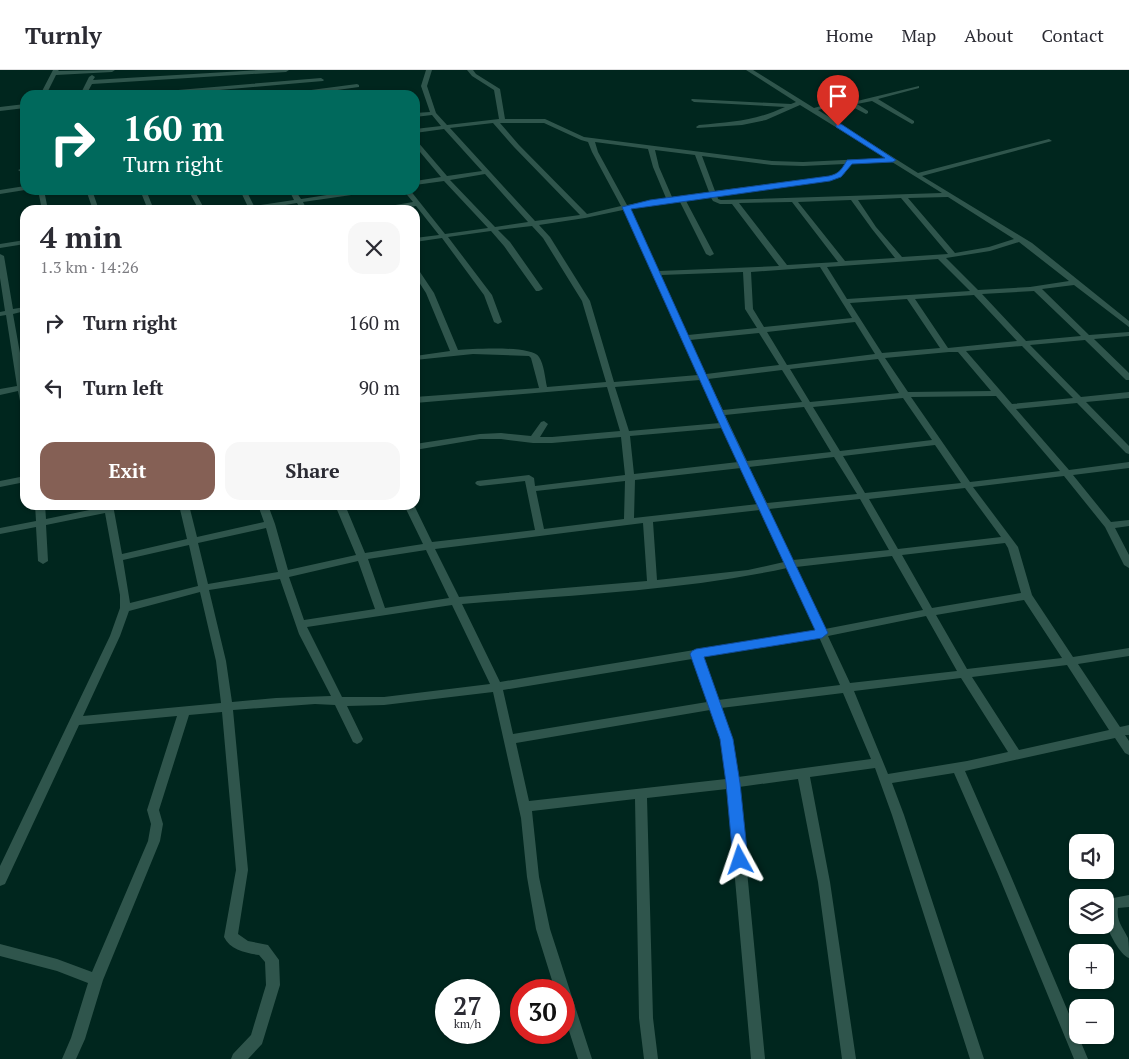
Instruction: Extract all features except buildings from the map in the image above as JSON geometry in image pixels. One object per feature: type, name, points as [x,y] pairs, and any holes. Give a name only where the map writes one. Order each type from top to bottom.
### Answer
[{"type":"street","points":[[86,90],[96,70]]},
{"type":"street","points":[[46,90],[55,71],[112,70]]},
{"type":"street","points":[[144,90],[147,70]]},
{"type":"street","points":[[90,82],[286,70]]},
{"type":"street","points":[[429,70],[424,86],[424,95],[433,113],[556,251],[586,301],[597,332],[609,384],[625,433],[630,478],[629,522]]},
{"type":"street","points":[[470,70],[474,75],[497,89],[499,121],[524,156],[568,197],[585,216]]},
{"type":"street","points":[[749,70],[1020,239],[1077,282],[1129,325]]},
{"type":"street","points":[[234,72],[242,90]]},
{"type":"street","points":[[196,90],[320,77],[330,90]]},
{"type":"street","points":[[339,90],[356,86]]},
{"type":"street","points":[[839,87],[833,98],[840,103]]},
{"type":"street","points":[[852,104],[917,87]]},
{"type":"street","points":[[872,98],[912,122]]},
{"type":"street","points":[[694,100],[793,106]]},
{"type":"street","points":[[813,110],[846,101],[866,112]]},
{"type":"street","points":[[699,127],[742,123],[766,118],[801,102]]},
{"type":"street","points":[[0,108],[20,106]]},
{"type":"street","points":[[420,114],[433,113]]},
{"type":"street","points":[[420,131],[499,121],[545,120],[576,136],[591,140],[698,154],[790,164],[893,160]]},
{"type":"street","points":[[591,140],[595,152],[626,207],[657,273],[702,377],[822,633],[879,763],[978,1059]]},
{"type":"street","points":[[917,175],[1049,141]]},
{"type":"street","points":[[420,148],[445,178],[507,244],[539,289]]},
{"type":"street","points":[[651,148],[656,167],[670,200]]},
{"type":"street","points":[[698,154],[715,200],[735,203],[950,195]]},
{"type":"street","points":[[420,239],[585,216],[681,198],[830,178],[839,176],[846,169],[849,162]]},
{"type":"street","points":[[420,182],[487,172]]},
{"type":"street","points":[[0,192],[20,189]]},
{"type":"street","points":[[295,195],[301,205]]},
{"type":"street","points":[[276,205],[334,195]]},
{"type":"street","points":[[410,195],[416,204],[410,205]]},
{"type":"street","points":[[903,197],[952,254]]},
{"type":"street","points":[[681,198],[710,254]]},
{"type":"street","points":[[853,198],[874,228],[900,259]]},
{"type":"street","points":[[794,201],[843,264]]},
{"type":"street","points":[[735,203],[785,268]]},
{"type":"street","points":[[420,208],[427,214],[488,295],[498,322]]},
{"type":"street","points":[[657,273],[785,268],[939,256],[999,247],[1020,239]]},
{"type":"street","points":[[0,246],[20,243]]},
{"type":"street","points":[[0,256],[4,313],[20,372]]},
{"type":"street","points":[[939,256],[1129,451]]},
{"type":"street","points":[[822,265],[905,395],[967,485],[1013,547],[1027,596],[1070,661],[1123,732],[1129,750]]},
{"type":"street","points":[[747,270],[749,309],[896,552],[964,674],[1016,754]]},
{"type":"street","points":[[420,278],[430,293],[455,352]]},
{"type":"street","points":[[844,301],[1036,288],[1077,282]]},
{"type":"street","points":[[1036,288],[1129,378]]},
{"type":"street","points":[[909,296],[946,351]]},
{"type":"street","points":[[4,313],[20,310]]},
{"type":"street","points":[[685,338],[856,320]]},
{"type":"street","points":[[420,400],[543,388],[702,377],[880,356],[1129,334]]},
{"type":"street","points":[[961,350],[1000,393],[1109,526],[1129,565]]},
{"type":"street","points":[[420,357],[455,352],[531,354],[535,357],[543,388]]},
{"type":"street","points":[[0,392],[20,388]]},
{"type":"street","points":[[719,413],[905,395],[1000,393]]},
{"type":"street","points":[[1011,407],[1129,395]]},
{"type":"street","points":[[533,440],[544,424]]},
{"type":"street","points":[[420,446],[479,437],[502,436],[533,440],[724,425]]},
{"type":"street","points":[[532,489],[838,455],[937,442]]},
{"type":"street","points":[[125,608],[203,588],[282,575],[362,557],[430,546],[1129,465]]},
{"type":"street","points":[[480,483],[529,478],[540,532]]},
{"type":"street","points":[[0,484],[20,480]]},
{"type":"street","points":[[41,510],[43,561]]},
{"type":"street","points":[[0,531],[96,510]]},
{"type":"street","points":[[0,880],[115,636],[125,608],[110,510]]},
{"type":"street","points":[[185,510],[221,661],[227,707],[242,870],[231,937],[245,947],[263,949],[272,960],[273,985],[257,1039],[238,1059]]},
{"type":"street","points":[[265,510],[282,575],[301,624],[358,739]]},
{"type":"street","points":[[342,510],[362,557],[381,612]]},
{"type":"street","points":[[412,510],[497,687],[525,807],[533,877],[543,929],[559,979]]},
{"type":"street","points":[[648,520],[652,584]]},
{"type":"street","points":[[1109,526],[1129,523]]},
{"type":"street","points":[[118,558],[270,524]]},
{"type":"street","points":[[301,624],[456,601],[652,584],[748,573],[790,564],[1007,540]]},
{"type":"street","points":[[76,720],[315,700],[340,702],[384,701],[497,687],[822,633],[1027,596]]},
{"type":"street","points":[[510,739],[716,705],[1129,652]]},
{"type":"street","points":[[696,654],[716,705],[726,739],[733,783],[758,1059]]},
{"type":"street","points":[[69,1059],[78,1040],[96,980],[154,840],[157,824],[153,810],[184,711]]},
{"type":"street","points":[[885,779],[957,767],[1123,732]]},
{"type":"street","points":[[525,807],[733,783],[879,763]]},
{"type":"street","points":[[957,767],[1081,1059]]},
{"type":"street","points":[[803,774],[824,882],[850,1059]]},
{"type":"street","points":[[640,794],[646,1018],[651,1059]]},
{"type":"street","points":[[1129,901],[1113,903],[1109,910],[1110,918],[1129,952]]},
{"type":"street","points":[[0,950],[57,966],[96,980]]},
{"type":"street","points":[[575,1028],[585,1059]]},
{"type":"route","points":[[740,860],[733,783],[726,739],[716,705],[696,654],[822,633],[761,500],[724,425],[626,207],[650,202],[830,178],[839,176],[846,169],[849,162],[893,160],[838,126]]}]
